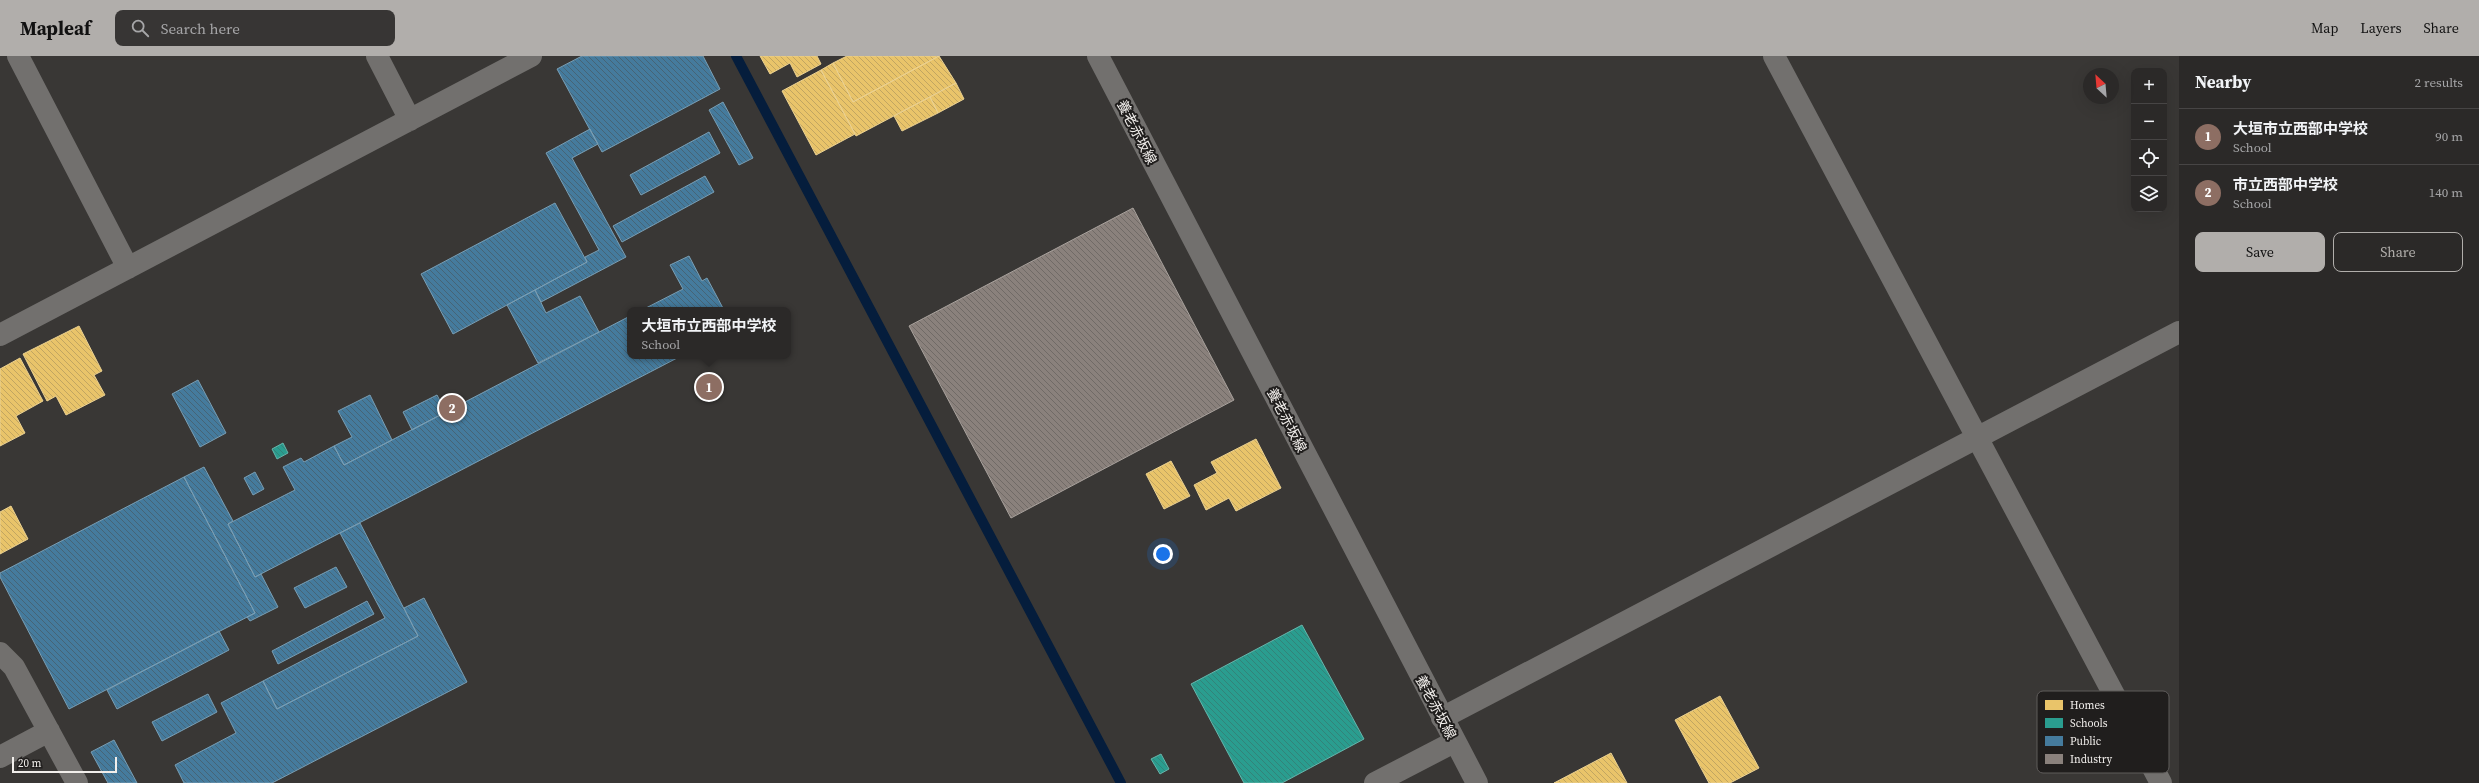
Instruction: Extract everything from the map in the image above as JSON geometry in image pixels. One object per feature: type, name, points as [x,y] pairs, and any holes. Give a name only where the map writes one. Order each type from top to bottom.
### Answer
[{"type":"street","points":[[18,56],[128,268]]},
{"type":"street","points":[[377,56],[410,120]]},
{"type":"street","points":[[0,335],[531,56]]},
{"type":"street","name":"養老赤坂線","points":[[1098,56],[1476,783]]},
{"type":"street","points":[[1774,56],[2112,691]]},
{"type":"street","points":[[1442,718],[2179,332]]},
{"type":"street","points":[[0,653],[14,668],[77,783]]},
{"type":"street","points":[[0,757],[49,731]]},
{"type":"street","points":[[1375,783],[1454,742]]},
{"type":"street","points":[[2156,773],[2161,783]]},
{"type":"building: Homes","points":[[760,56],[817,56],[821,64],[797,77],[790,63],[770,74]]},
{"type":"building: Homes","points":[[847,56],[939,56],[853,102],[833,63]]},
{"type":"building: Homes","points":[[939,56],[956,83],[856,136],[821,70],[833,63],[853,102]]},
{"type":"building: Homes","points":[[821,70],[855,134],[816,155],[782,91]]},
{"type":"building: Homes","points":[[956,83],[964,99],[938,113],[930,97]]},
{"type":"building: Homes","points":[[930,97],[938,113],[902,131],[894,116]]},
{"type":"building: Homes","points":[[79,326],[102,371],[94,375],[105,395],[66,415],[56,396],[47,401],[23,354]]},
{"type":"building: Homes","points":[[20,358],[43,401],[16,416],[25,433],[0,446],[0,369]]},
{"type":"building: Homes","points":[[1256,439],[1281,488],[1236,511],[1229,498],[1206,510],[1194,485],[1217,473],[1211,462]]},
{"type":"building: Homes","points":[[1171,461],[1190,496],[1164,509],[1146,474]]},
{"type":"building: Homes","points":[[11,506],[28,539],[0,554],[0,512]]},
{"type":"building: Homes","points":[[1720,696],[1759,768],[1730,783],[1709,783],[1675,720]]},
{"type":"building: Homes","points":[[1611,753],[1627,783],[1554,783]]},
{"type":"building: Schools","points":[[283,443],[288,453],[277,459],[272,449]]},
{"type":"building: Schools","points":[[1302,625],[1364,739],[1282,783],[1244,783],[1191,684]]},
{"type":"building: Schools","points":[[1161,754],[1169,769],[1160,774],[1151,759]]},
{"type":"building: Public","points":[[582,56],[703,56],[720,89],[602,152],[557,69]]},
{"type":"building: Public","points":[[723,102],[753,158],[739,165],[709,110]]},
{"type":"building: Public","points":[[590,129],[598,144],[572,158],[626,257],[541,302],[535,290],[587,262],[585,257],[599,250],[546,153]]},
{"type":"building: Public","points":[[709,132],[720,153],[641,195],[630,175]]},
{"type":"building: Public","points":[[705,176],[714,192],[622,242],[613,226]]},
{"type":"building: Public","points":[[555,203],[587,262],[453,334],[421,274]]},
{"type":"building: Public","points":[[689,256],[702,281],[707,278],[722,307],[648,307],[683,289],[670,265]]},
{"type":"building: Public","points":[[535,290],[546,313],[580,296],[599,332],[538,363],[507,305]]},
{"type":"building: Public","points":[[627,318],[627,359],[675,359],[255,577],[228,524],[295,490],[283,467],[301,458],[304,462],[334,446],[344,465]]},
{"type":"building: Public","points":[[198,380],[226,433],[200,447],[172,394]]},
{"type":"building: Public","points":[[370,395],[392,440],[344,465],[334,446],[352,437],[338,411]]},
{"type":"building: Public","points":[[437,395],[446,412],[412,430],[403,412]]},
{"type":"building: Public","points":[[204,467],[233,521],[228,524],[255,577],[261,574],[278,607],[250,621],[247,617],[255,613],[184,477]]},
{"type":"building: Public","points":[[255,472],[264,489],[253,495],[244,478]]},
{"type":"building: Public","points":[[184,477],[255,613],[69,709],[0,577],[0,573]]},
{"type":"building: Public","points":[[360,523],[418,636],[277,709],[263,681],[385,618],[340,533]]},
{"type":"building: Public","points":[[336,567],[347,587],[305,608],[294,588]]},
{"type":"building: Public","points":[[424,598],[467,682],[272,783],[184,783],[175,765],[236,733],[221,703],[263,681],[277,709],[418,636],[404,608]]},
{"type":"building: Public","points":[[367,601],[374,614],[278,664],[272,651]]},
{"type":"building: Public","points":[[219,631],[229,650],[117,709],[107,690]]},
{"type":"building: Public","points":[[208,694],[217,712],[162,741],[152,722]]},
{"type":"building: Public","points":[[114,740],[137,783],[108,783],[91,752]]},
{"type":"building: Industry","points":[[1133,208],[1234,400],[1011,518],[909,326]]},
{"type":"waterway","points":[[736,56],[1121,783]]},
{"type":"place","name":"大垣市立西部中学校","points":[[709,387]]},
{"type":"place","name":"市立西部中学校","points":[[452,408]]}]
